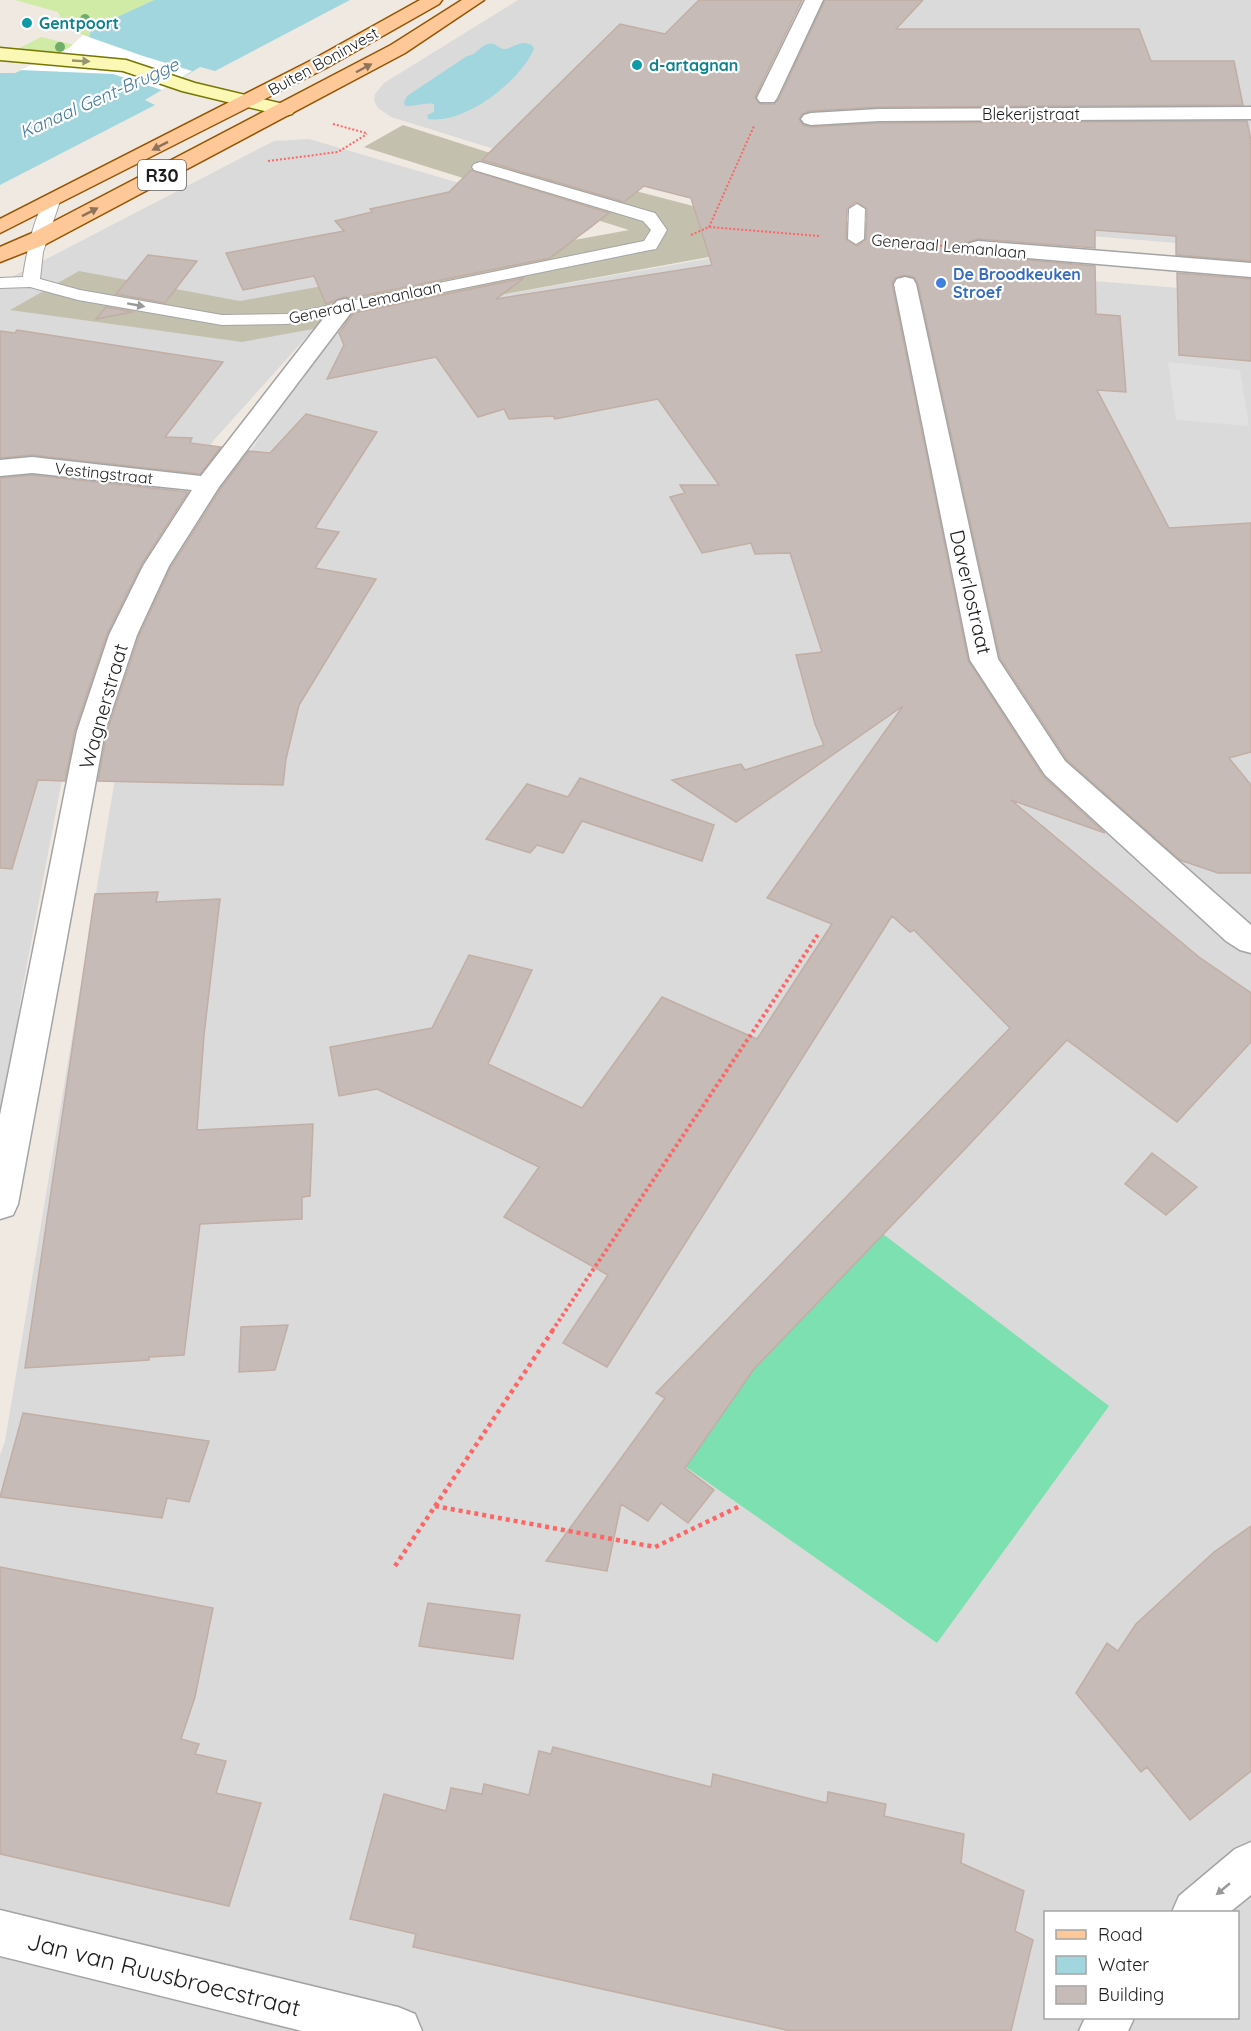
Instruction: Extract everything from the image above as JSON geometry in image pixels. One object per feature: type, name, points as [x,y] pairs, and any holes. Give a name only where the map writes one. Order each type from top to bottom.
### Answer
[{"type":"main road","name":"Buiten Boninvest","points":[[52,201],[247,102],[433,0]]},
{"type":"main road","name":"Buiten Boninvest","points":[[285,110],[398,49],[475,0]]},
{"type":"main road","name":"R30","points":[[0,255],[38,239],[285,110]]},
{"type":"main road","name":"R30","points":[[0,227],[52,201]]},
{"type":"street","points":[[766,99],[814,0]]},
{"type":"street","points":[[0,54],[126,66],[197,89],[285,110]]},
{"type":"street","name":"Blekerijstraat","points":[[811,119],[879,115],[1251,113]]},
{"type":"street","name":"Generaal Lemanlaan","points":[[978,249],[1251,270]]},
{"type":"street","name":"Daverlostraat","points":[[905,284],[984,660],[1055,768],[1236,932],[1251,941]]},
{"type":"street","name":"Wagnerstraat","points":[[0,1204],[92,731],[123,635],[156,566],[208,484],[345,306]]},
{"type":"street","name":"Vestingstraat","points":[[0,468],[32,465],[208,484]]},
{"type":"street","points":[[1196,1911],[1251,1865]]},
{"type":"street","name":"Jan van Ruusbroecstraat","points":[[0,1934],[399,2031]]},
{"type":"lane","points":[[480,167],[648,216],[659,230],[650,245]]},
{"type":"lane","points":[[32,282],[34,252],[52,201]]},
{"type":"lane","points":[[856,239],[857,209]]},
{"type":"lane","name":"Generaal Lemanlaan","points":[[0,283],[32,282],[78,295],[222,320],[286,319],[650,245]]},
{"type":"path","points":[[710,227],[755,125]]},
{"type":"path","points":[[268,161],[338,152],[367,134]]},
{"type":"path","name":"Generaal Lemanlaan","points":[[650,245],[688,237],[710,227],[978,249]]},
{"type":"path","points":[[395,1566],[819,933]]},
{"type":"path","points":[[435,1506],[655,1547],[741,1506]]},
{"type":"shaded area","points":[[518,0],[795,0],[696,200],[494,149],[391,117],[378,108],[374,101],[375,94],[384,83]]},
{"type":"shaded area","points":[[831,0],[1251,0],[1251,249],[743,208]]},
{"type":"shaded area","points":[[751,101],[780,106],[809,124],[770,129],[738,212],[951,230],[922,282],[878,280],[742,251],[242,342],[10,310],[79,271],[240,301],[629,230],[364,147],[403,125],[487,152],[697,207]]},
{"type":"shaded area","points":[[309,139],[473,187],[594,226],[587,231],[356,282],[214,440],[172,498],[68,748],[22,991],[0,1137],[0,283],[274,141]]},
{"type":"shaded area","points":[[746,252],[1251,294],[1251,2031],[0,2031],[0,1455],[5,1441],[144,604],[227,486],[335,324]]},
{"type":"shaded area","points":[[1168,362],[1240,370],[1249,426],[1176,420]]},
{"type":"green space","points":[[15,0],[154,0],[91,29],[89,37],[68,29],[59,20],[58,12]]},
{"type":"green space","points":[[41,37],[79,46],[57,55],[16,50]]},
{"type":"green space","points":[[883,1234],[1109,1406],[937,1643],[686,1467],[754,1369]]},
{"type":"water","name":"Kanaal Gent-Brugge","points":[[154,0],[350,0],[215,71],[200,67],[145,100],[155,105],[0,185],[0,73],[15,73],[88,41],[91,29]]},
{"type":"water","points":[[525,43],[532,45],[534,49],[517,74],[504,87],[474,108],[443,119],[428,119],[427,115],[434,112],[434,104],[405,106],[407,96],[485,45],[493,44],[506,49]]},
{"type":"pier","name":"Gentpoort","points":[[83,35],[192,71],[162,90],[113,74],[20,70],[69,48]]},
{"type":"building","points":[[699,0],[802,0],[755,97],[760,104],[774,104],[779,99],[825,0],[923,0],[896,29],[1139,29],[1151,61],[1234,61],[1243,105],[879,107],[810,111],[802,114],[799,119],[803,125],[811,127],[879,123],[1247,121],[1251,141],[1251,261],[1176,255],[1176,236],[1095,230],[1095,248],[978,239],[968,242],[965,249],[970,255],[1095,266],[1096,314],[1120,316],[1126,392],[1097,390],[1169,528],[1251,523],[1251,752],[1229,758],[1251,785],[1251,873],[1218,873],[1180,860],[1067,760],[1000,658],[918,284],[914,277],[904,275],[895,278],[892,284],[968,660],[1043,776],[1105,833],[1011,800],[1199,957],[1251,993],[1251,1042],[1177,1122],[1067,1040],[754,1369],[685,1468],[714,1490],[688,1523],[661,1503],[648,1521],[621,1504],[607,1571],[546,1561],[665,1398],[656,1393],[1010,1028],[914,930],[910,932],[892,916],[607,1367],[563,1343],[608,1275],[504,1217],[539,1167],[377,1089],[339,1096],[330,1047],[432,1028],[469,955],[532,970],[488,1064],[582,1108],[662,997],[757,1039],[832,924],[767,898],[903,706],[736,822],[672,780],[741,764],[745,770],[824,745],[815,724],[796,655],[822,652],[790,553],[755,554],[751,543],[702,553],[670,497],[685,493],[680,485],[719,485],[658,399],[555,419],[553,416],[509,419],[504,409],[478,417],[436,357],[327,379],[344,345],[339,333],[354,313],[524,278],[496,299],[712,265],[691,198],[644,186],[624,202],[482,160],[620,24],[665,34]],"holes":[[[856,202],[867,209],[866,239],[857,246],[846,239],[847,209]]]},
{"type":"building","points":[[471,170],[609,213],[550,258],[352,298],[344,297],[326,304],[314,276],[243,290],[226,253],[344,231],[335,221],[372,212],[370,209],[449,192]]},
{"type":"building","points":[[148,255],[197,261],[165,303],[116,294]]},
{"type":"building","points":[[1177,273],[1251,279],[1251,361],[1179,355]]},
{"type":"building","points":[[106,307],[133,312],[96,319]]},
{"type":"building","points":[[17,330],[223,362],[165,437],[192,438],[190,443],[221,447],[200,474],[32,455],[0,458],[0,331],[15,333]]},
{"type":"building","points":[[306,414],[377,432],[315,528],[339,532],[315,568],[376,579],[299,705],[286,759],[283,785],[98,781],[107,732],[139,636],[171,567],[221,488],[249,451],[270,453]]},
{"type":"building","points":[[32,475],[188,492],[141,565],[107,634],[75,730],[65,781],[38,780],[12,869],[0,868],[0,478]]},
{"type":"building","points":[[580,778],[714,825],[702,861],[582,821],[563,853],[537,845],[530,853],[486,839],[527,784],[568,797]]},
{"type":"building","points":[[158,892],[156,902],[220,899],[204,1035],[197,1130],[313,1124],[310,1196],[302,1197],[302,1219],[200,1224],[184,1355],[149,1357],[149,1360],[25,1368],[95,894]]},
{"type":"building","points":[[1152,1153],[1197,1187],[1166,1215],[1125,1184]]},
{"type":"building","points":[[288,1325],[275,1370],[239,1372],[241,1327]]},
{"type":"building","points":[[23,1413],[209,1441],[189,1502],[167,1498],[162,1518],[0,1497]]},
{"type":"building","points":[[1251,1526],[1251,1771],[1190,1820],[1147,1767],[1141,1772],[1076,1693],[1107,1643],[1118,1651],[1136,1624],[1214,1552]]},
{"type":"building","points":[[0,1567],[213,1608],[195,1697],[181,1739],[199,1744],[195,1754],[226,1761],[216,1793],[261,1803],[229,1906],[0,1854]]},
{"type":"building","points":[[428,1603],[520,1615],[513,1659],[419,1646]]},
{"type":"building","points":[[553,1747],[711,1787],[713,1774],[827,1803],[828,1792],[886,1804],[884,1816],[964,1834],[961,1863],[1024,1891],[1015,1931],[1033,1940],[1011,2031],[791,2031],[413,1947],[416,1934],[350,1919],[384,1794],[446,1811],[451,1788],[482,1794],[484,1784],[529,1795],[539,1751],[551,1754]]},
{"type":"place","name":"Gentpoort","points":[[27,23]]},
{"type":"place","name":"d-artagnan","points":[[637,65]]},
{"type":"place","name":"De Broodkeuken Stroef","points":[[941,283]]}]
